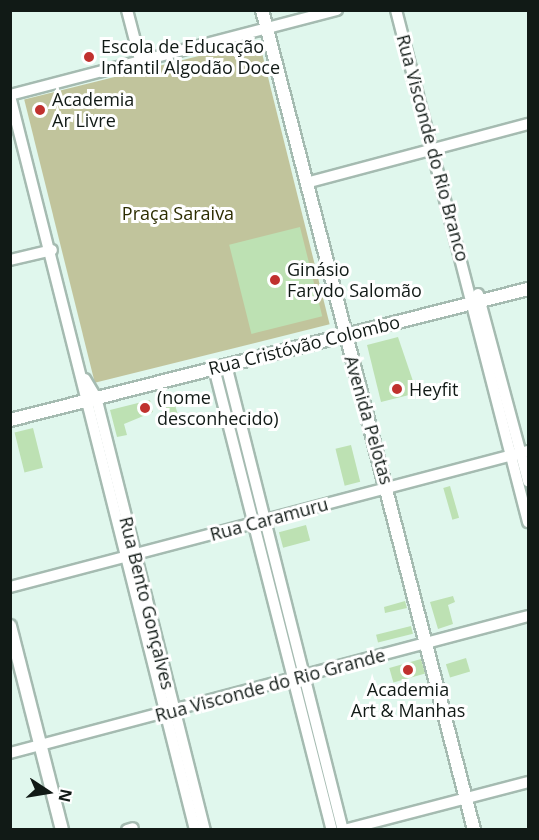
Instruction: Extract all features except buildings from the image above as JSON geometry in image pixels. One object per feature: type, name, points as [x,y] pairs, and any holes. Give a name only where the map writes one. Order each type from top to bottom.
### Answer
[{"type":"street","points":[[127,10],[140,60]]},
{"type":"street","name":"Avenida Pelotas","points":[[262,10],[345,334],[388,488],[474,830]]},
{"type":"street","points":[[10,95],[337,10]]},
{"type":"street","name":"Rua Visconde do Rio Branco","points":[[396,10],[470,285],[502,375],[528,481]]},
{"type":"street","name":"Rua Bento Gonçalves","points":[[10,95],[197,817],[205,830]]},
{"type":"street","points":[[306,183],[528,123]]},
{"type":"street","points":[[10,260],[52,250]]},
{"type":"street","name":"Rua Cristóvão Colombo","points":[[10,420],[528,289]]},
{"type":"street","name":"Rua Visconde do Rio Branco","points":[[477,302],[489,378],[500,418],[520,453],[528,522]]},
{"type":"street","points":[[220,367],[300,677],[344,830],[528,783]]},
{"type":"street","points":[[489,378],[502,375]]},
{"type":"street","points":[[500,418],[511,415]]},
{"type":"street","name":"Rua Caramuru","points":[[10,587],[520,453]]},
{"type":"street","name":"Rua Visconde do Rio Grande","points":[[10,753],[528,616]]},
{"type":"street","points":[[10,626],[62,830]]},
{"type":"street","points":[[300,677],[333,830]]},
{"type":"street","name":"Rua Bento Gonçalves","points":[[195,830],[197,817]]},
{"type":"green space","name":"Praça Saraiva","points":[[259,41],[330,324],[95,383],[24,100]]},
{"type":"place","name":"Escola de Educação Infantil Algodão Doce","points":[[89,57]]},
{"type":"place","name":"Academia Ar Livre","points":[[40,110]]},
{"type":"place","name":"Ginásio Farydo Salomão","points":[[275,280]]},
{"type":"place","name":"Heyfit","points":[[397,389]]},
{"type":"place","name":"(nome desconhecido)","points":[[145,408]]},
{"type":"place","name":"Academia Art & Manhas","points":[[408,670]]}]
